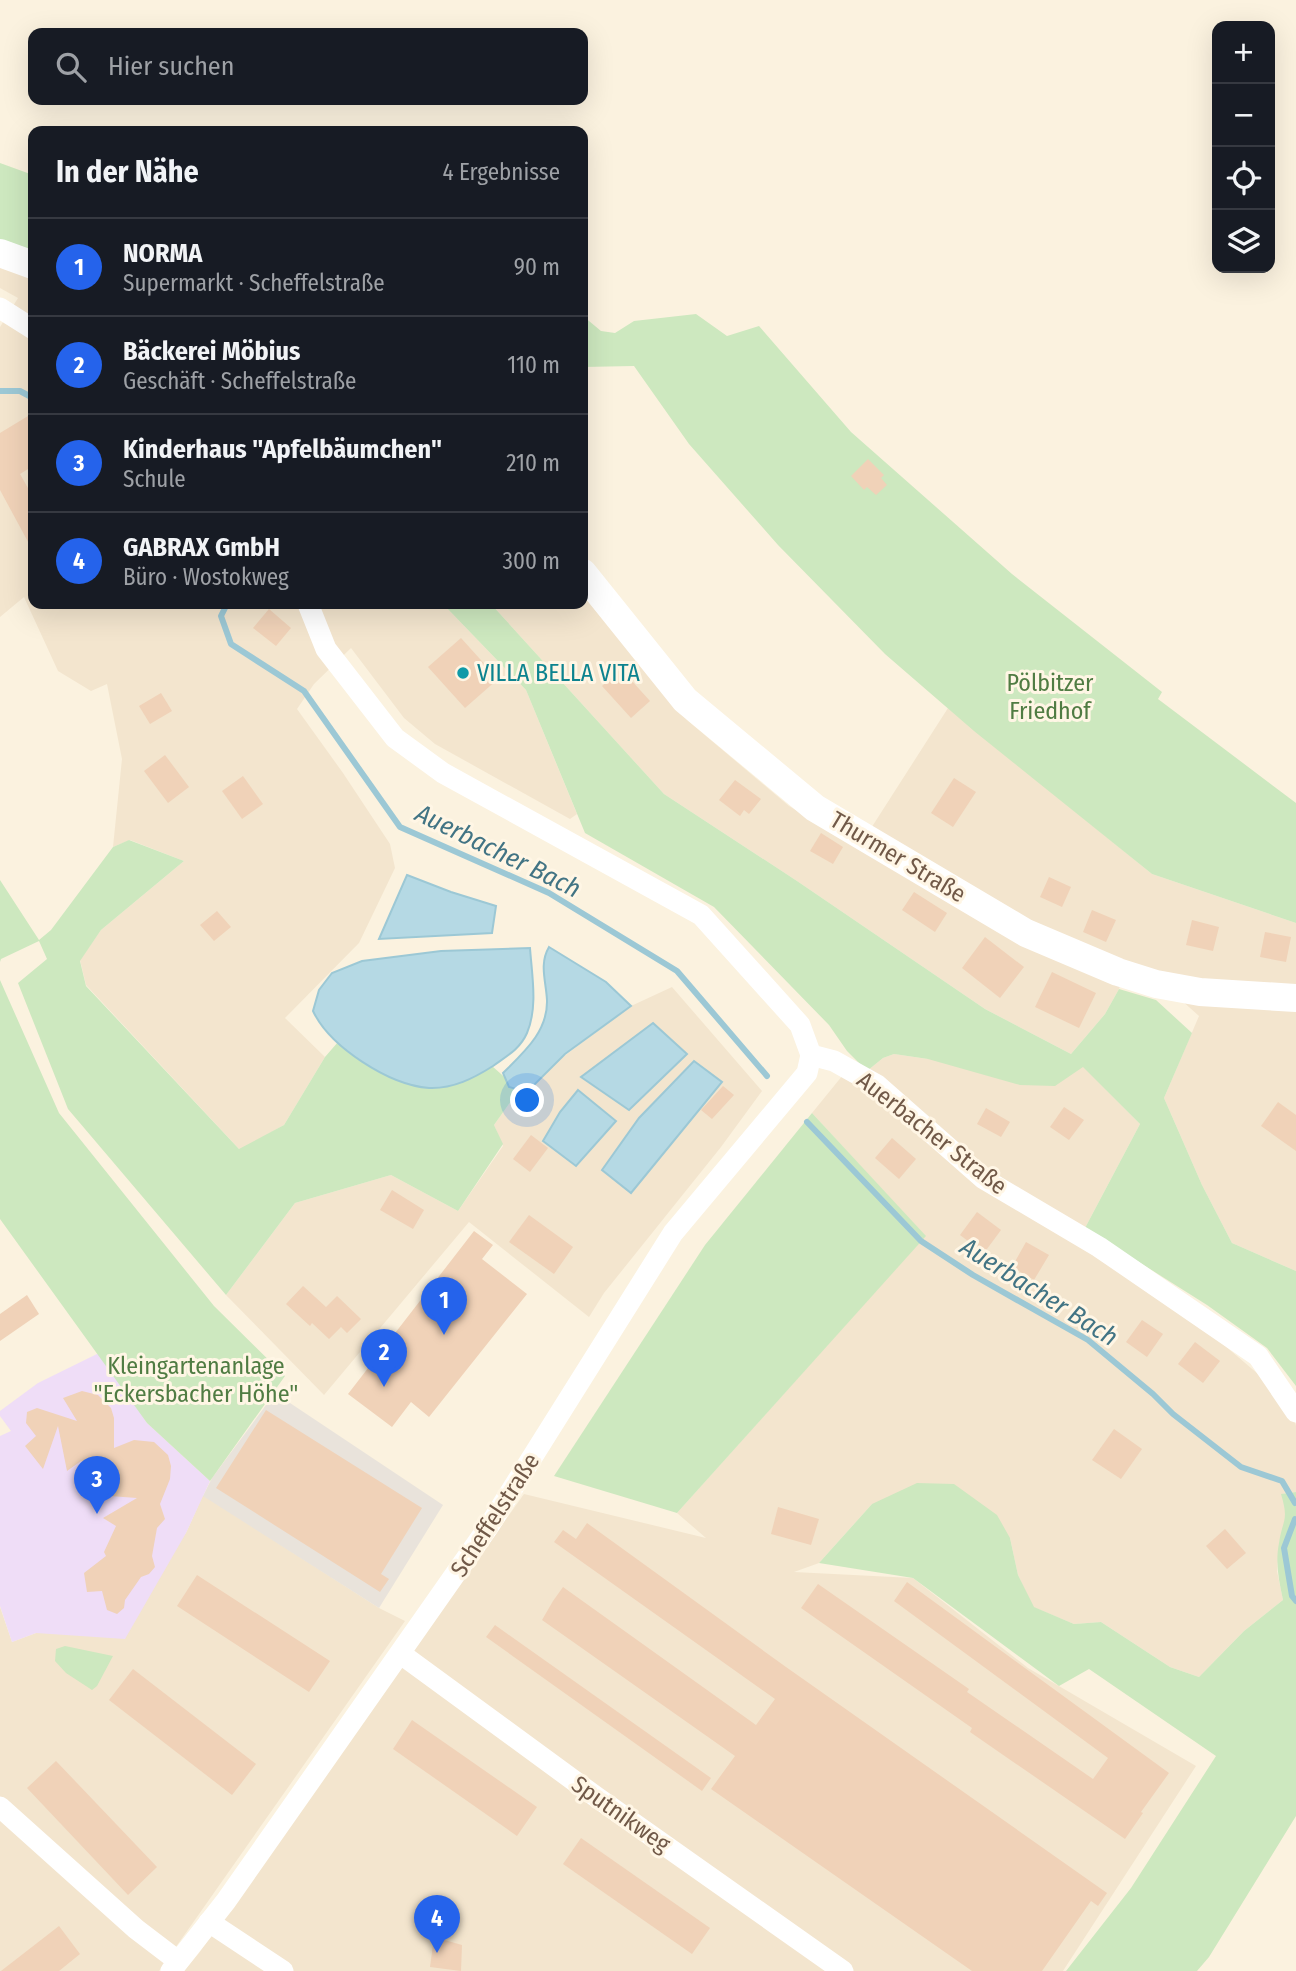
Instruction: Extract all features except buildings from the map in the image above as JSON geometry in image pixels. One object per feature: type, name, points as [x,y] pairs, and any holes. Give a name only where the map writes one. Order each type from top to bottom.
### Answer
[{"type":"street","points":[[0,253],[28,263]]},
{"type":"street","points":[[0,307],[28,326]]},
{"type":"street","name":"Thurmer Straße","points":[[588,579],[685,700],[815,807],[909,864],[1026,933],[1125,974],[1156,984],[1200,992],[1296,998]]},
{"type":"street","points":[[310,609],[326,649],[395,738],[443,773],[701,915],[800,1025],[811,1055]]},
{"type":"street","name":"Auerbacher Straße","points":[[811,1055],[834,1061],[877,1085],[984,1180],[1099,1247],[1258,1356],[1296,1412]]},
{"type":"street","name":"Scheffelstraße","points":[[174,1966],[209,1922],[401,1654],[516,1483],[674,1233],[807,1073],[811,1055]]},
{"type":"street","name":"Sputnikweg","points":[[401,1654],[594,1796],[843,1971]]},
{"type":"street","points":[[0,1808],[174,1966]]},
{"type":"street","points":[[209,1922],[283,1971]]},
{"type":"shaded area","points":[[0,260],[28,271],[28,606],[24,597],[0,617],[0,327],[18,298],[0,288]]},
{"type":"shaded area","points":[[588,601],[687,720],[789,806],[859,847],[948,708],[1152,874],[1296,923],[1296,1271],[1232,1243],[1202,1185],[1164,1098],[1199,1016],[1152,974],[1126,966],[1119,989],[1105,1014],[1071,1054],[985,1009],[664,794],[496,609],[588,609]]},
{"type":"shaded area","points":[[30,609],[448,609],[526,690],[577,814],[570,819],[435,744],[404,718],[351,648],[314,684],[297,709],[390,844],[395,868],[359,943],[285,1018],[325,1057],[284,1125],[240,1150],[86,985],[80,960],[101,930],[184,861],[130,840],[113,847],[122,759],[107,684],[91,691],[58,671]]},
{"type":"shaded area","points":[[672,987],[762,1091],[721,1147],[604,1293],[589,1317],[469,1222],[324,1395],[226,1295],[295,1203],[391,1175],[458,1211],[503,1146],[494,1125],[519,1090],[631,1006]]},
{"type":"shaded area","points":[[894,1054],[928,1059],[1083,1066],[1140,1124],[1085,1228],[1010,1184],[867,1071],[883,1058]]},
{"type":"shaded area","points":[[847,1070],[1104,1261],[1217,1339],[1258,1374],[1293,1415],[1296,1426],[1296,1492],[1282,1494],[1287,1514],[1279,1544],[1277,1571],[1283,1600],[1244,1631],[1199,1677],[1170,1667],[1101,1622],[1074,1624],[1033,1607],[1018,1575],[1010,1538],[872,1504],[819,1563],[794,1572],[913,1578],[1028,1668],[1196,1766],[1063,1971],[184,1971],[524,1494],[706,1538],[677,1513],[925,1236],[812,1113]]},
{"type":"shaded area","points":[[101,1352],[147,1423],[210,1481],[186,1533],[125,1639],[36,1633],[12,1642],[0,1606],[0,1436],[11,1431],[0,1416],[0,1411],[38,1383]]},
{"type":"shaded area","points":[[275,1393],[443,1505],[379,1608],[203,1496],[212,1478]]},
{"type":"shaded area","points":[[203,1495],[379,1608],[405,1621],[159,1971],[0,1971],[0,1607],[12,1642],[36,1633],[186,1533]]},
{"type":"green space","points":[[0,163],[28,173],[28,254],[0,246]]},
{"type":"green space","name":"Pölbitzer Friedhof","points":[[696,314],[727,336],[759,326],[851,432],[1012,574],[1162,692],[1158,699],[1296,803],[1296,923],[1152,874],[974,731],[885,654],[778,545],[689,444],[634,366],[588,367],[588,320],[601,331],[615,333],[634,321]]},
{"type":"green space","points":[[448,609],[496,609],[664,794],[985,1009],[1071,1054],[1105,1014],[1119,989],[1156,1000],[1192,1033],[1164,1098],[1202,1185],[1232,1243],[1296,1271],[1296,1386],[1267,1348],[1207,1305],[1085,1228],[1140,1124],[1083,1067],[1055,1086],[1020,1085],[928,1059],[894,1054],[883,1058],[867,1071],[847,1051],[829,1025],[714,907],[585,833],[526,690]]},
{"type":"green space","points":[[129,840],[184,861],[101,930],[80,961],[86,986],[239,1149],[284,1125],[325,1057],[338,1042],[394,1078],[430,1087],[449,1085],[470,1078],[492,1066],[519,1090],[494,1125],[503,1144],[458,1211],[391,1175],[295,1203],[226,1295],[68,1109],[18,983],[47,959],[39,941],[1,959],[0,962],[0,880],[39,940],[51,930],[113,847]]},
{"type":"green space","name":"Kleingartenanlage \"Eckersbacher Höhe\"","points":[[0,980],[59,1113],[214,1306],[285,1376],[210,1481],[147,1423],[0,1219]]},
{"type":"green space","points":[[812,1113],[926,1236],[677,1513],[554,1476],[705,1245]]},
{"type":"green space","points":[[917,1483],[954,1484],[997,1515],[1010,1538],[1018,1575],[1034,1607],[1074,1624],[1101,1622],[1170,1667],[1199,1677],[1244,1631],[1283,1600],[1277,1565],[1285,1515],[1281,1494],[1296,1492],[1296,1816],[1209,1957],[1197,1971],[1066,1971],[1131,1888],[1216,1756],[1089,1669],[1059,1686],[913,1578],[819,1563],[872,1504]]},
{"type":"green space","points":[[65,1646],[113,1656],[97,1686],[92,1690],[66,1673],[55,1661],[56,1649]]},
{"type":"water","points":[[407,875],[496,906],[492,933],[379,939]]},
{"type":"water","points":[[549,947],[606,982],[631,1006],[565,1054],[527,1092],[509,1087],[503,1073],[533,1041],[543,1022],[547,1000],[544,966]]},
{"type":"water","points":[[530,948],[533,1002],[524,1039],[513,1052],[493,1066],[455,1085],[429,1088],[396,1080],[379,1072],[333,1038],[313,1011],[319,990],[332,973],[362,961],[441,951]]},
{"type":"water","points":[[653,1023],[687,1054],[629,1110],[581,1077]]},
{"type":"water","points":[[694,1061],[722,1082],[631,1193],[602,1170],[639,1118]]},
{"type":"water","points":[[578,1090],[616,1121],[576,1166],[543,1141],[560,1112]]},
{"type":"waterway","name":"Auerbacher Bach","points":[[0,391],[20,391],[28,395]]},
{"type":"waterway","name":"Auerbacher Bach","points":[[224,609],[221,616],[231,644],[304,691],[400,827],[549,893],[677,971],[767,1076]]},
{"type":"waterway","name":"Auerbacher Bach","points":[[807,1122],[921,1241],[973,1275],[1088,1340],[1173,1414],[1241,1467],[1282,1481],[1295,1503]]},
{"type":"waterway","name":"Auerbacher Bach","points":[[1295,1519],[1284,1548],[1292,1596],[1296,1601]]},
{"type":"place","name":"VILLA BELLA VITA","points":[[463,673]]},
{"type":"place","name":"NORMA","points":[[444,1335]]},
{"type":"place","name":"Bäckerei Möbius","points":[[384,1387]]},
{"type":"place","name":"Kinderhaus \"Apfelbäumchen\"","points":[[97,1514]]},
{"type":"place","name":"GABRAX GmbH","points":[[437,1953]]}]
